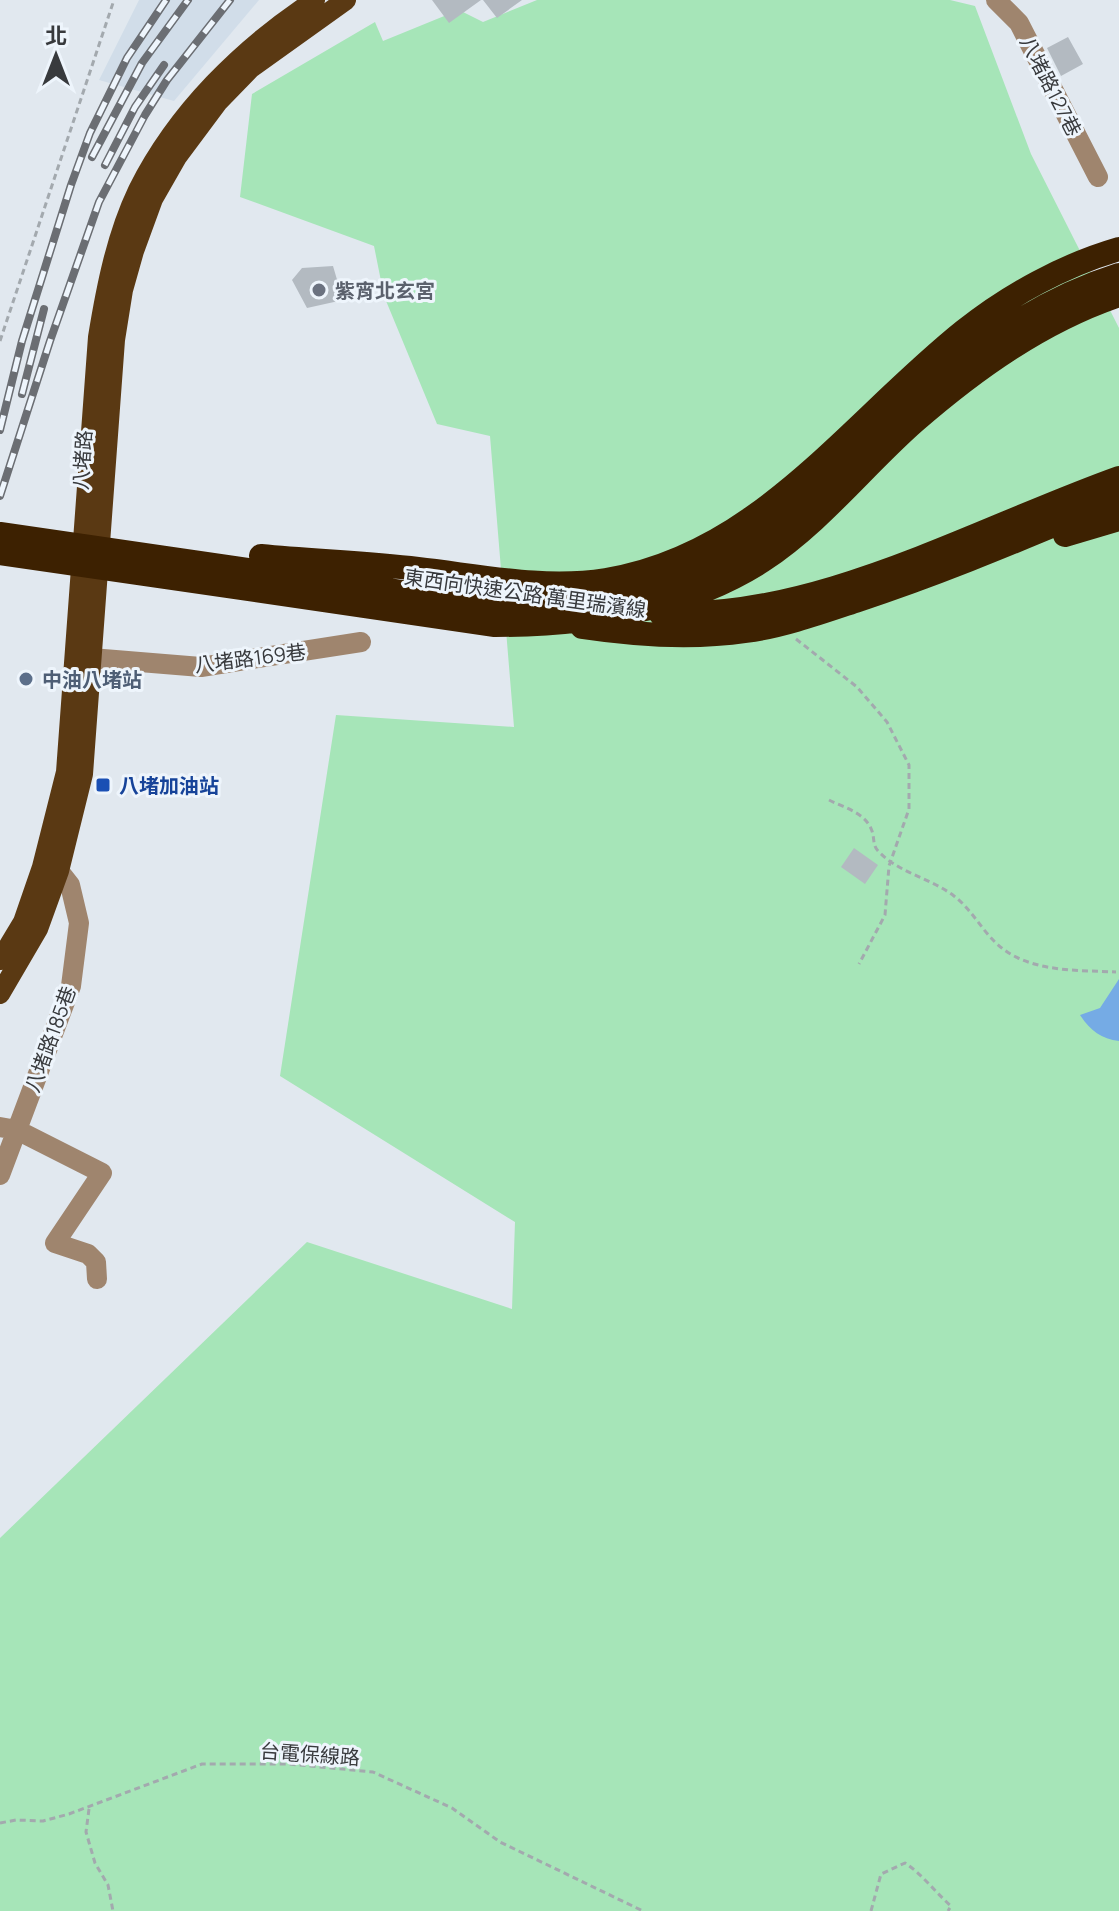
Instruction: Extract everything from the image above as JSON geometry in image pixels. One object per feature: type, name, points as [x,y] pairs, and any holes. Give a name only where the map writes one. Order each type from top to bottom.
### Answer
[{"type":"highway","points":[[218,553],[539,582],[593,582],[624,576],[684,557],[724,537],[788,492],[965,330],[1038,282],[1119,249]]},
{"type":"highway","points":[[0,553],[496,615],[623,595],[685,579],[730,557],[792,513],[930,384],[1009,325],[1068,293],[1119,275]]},
{"type":"highway","points":[[0,534],[544,625],[665,604],[734,577],[762,561],[795,537],[914,422],[1004,352],[1068,314],[1119,295]]},
{"type":"highway","name":"東西向快速公路 萬里瑞濱線","points":[[0,543],[621,633],[669,635],[747,631],[834,608],[1063,498],[1119,478]]},
{"type":"highway","name":"東西向快速公路 萬里瑞濱線","points":[[0,521],[626,611],[673,614],[782,602],[966,562],[1119,498]]},
{"type":"highway","points":[[966,562],[1119,519]]},
{"type":"main road","name":"八堵路","points":[[0,994],[38,929],[51,869],[66,772],[98,337],[118,246],[137,192],[163,147],[205,91],[315,0]]},
{"type":"main road","name":"八堵路","points":[[0,960],[51,869],[83,774],[115,340],[123,290],[153,199],[177,157],[218,102],[251,68],[346,0]]},
{"type":"street","name":"八堵路127巷","points":[[996,0],[1019,23],[1098,177]]},
{"type":"street","name":"八堵路169巷","points":[[91,658],[201,667],[361,642]]},
{"type":"street","name":"八堵路185巷","points":[[0,1175],[8,1128],[71,986],[79,923],[70,885],[51,869]]},
{"type":"street","points":[[8,1128],[102,1173],[55,1243],[88,1254],[96,1262],[97,1279]]},
{"type":"path","points":[[0,341],[114,0]]},
{"type":"path","points":[[794,638],[857,687],[887,722],[906,756],[910,774],[909,809],[891,861],[885,915],[859,964]]},
{"type":"path","points":[[829,800],[860,814],[868,822],[876,849],[891,861],[957,898],[998,945],[1012,955],[1034,964],[1060,969],[1116,972]]},
{"type":"path","name":"台電保線路","points":[[0,1823],[43,1821],[202,1764],[289,1764],[373,1772],[452,1808],[500,1842],[643,1911]]},
{"type":"path","points":[[90,1806],[86,1832],[95,1863],[108,1885],[113,1911]]},
{"type":"path","points":[[871,1911],[881,1874],[905,1863],[918,1871],[926,1884],[951,1906],[948,1911]]},
{"type":"shaded area","points":[[139,0],[259,0],[174,101],[99,80]]},
{"type":"green space","points":[[537,0],[950,0],[975,6],[1031,154],[1119,328],[1119,1911],[0,1911],[0,1538],[307,1242],[512,1309],[515,1222],[280,1076],[336,715],[514,727],[490,436],[437,424],[384,296],[374,246],[240,197],[252,94],[375,22],[383,41],[459,10],[483,22]]},
{"type":"water","points":[[1119,979],[1119,1041],[1096,1033],[1080,1015],[1100,1008]]},
{"type":"building","points":[[432,0],[481,0],[449,23]]},
{"type":"building","points":[[483,0],[522,0],[497,18]]},
{"type":"building","points":[[1068,37],[1083,64],[1061,76],[1047,48]]},
{"type":"building","name":"紫宵北玄宮","points":[[333,266],[343,300],[307,308],[292,280],[302,268]]},
{"type":"building","points":[[854,848],[878,865],[865,884],[841,867]]},
{"type":"railway","points":[[0,430],[22,341],[90,133],[127,58],[166,0]]},
{"type":"railway","points":[[92,157],[142,63],[188,0]]},
{"type":"railway","points":[[0,496],[99,202],[167,80],[230,0]]},
{"type":"railway","points":[[105,165],[135,107],[164,65]]},
{"type":"railway","points":[[22,394],[44,309]]},
{"type":"place","name":"紫宵北玄宮","points":[[319,290]]},
{"type":"place","name":"中油八堵站","points":[[26,679]]},
{"type":"place","name":"八堵加油站","points":[[103,785]]}]
